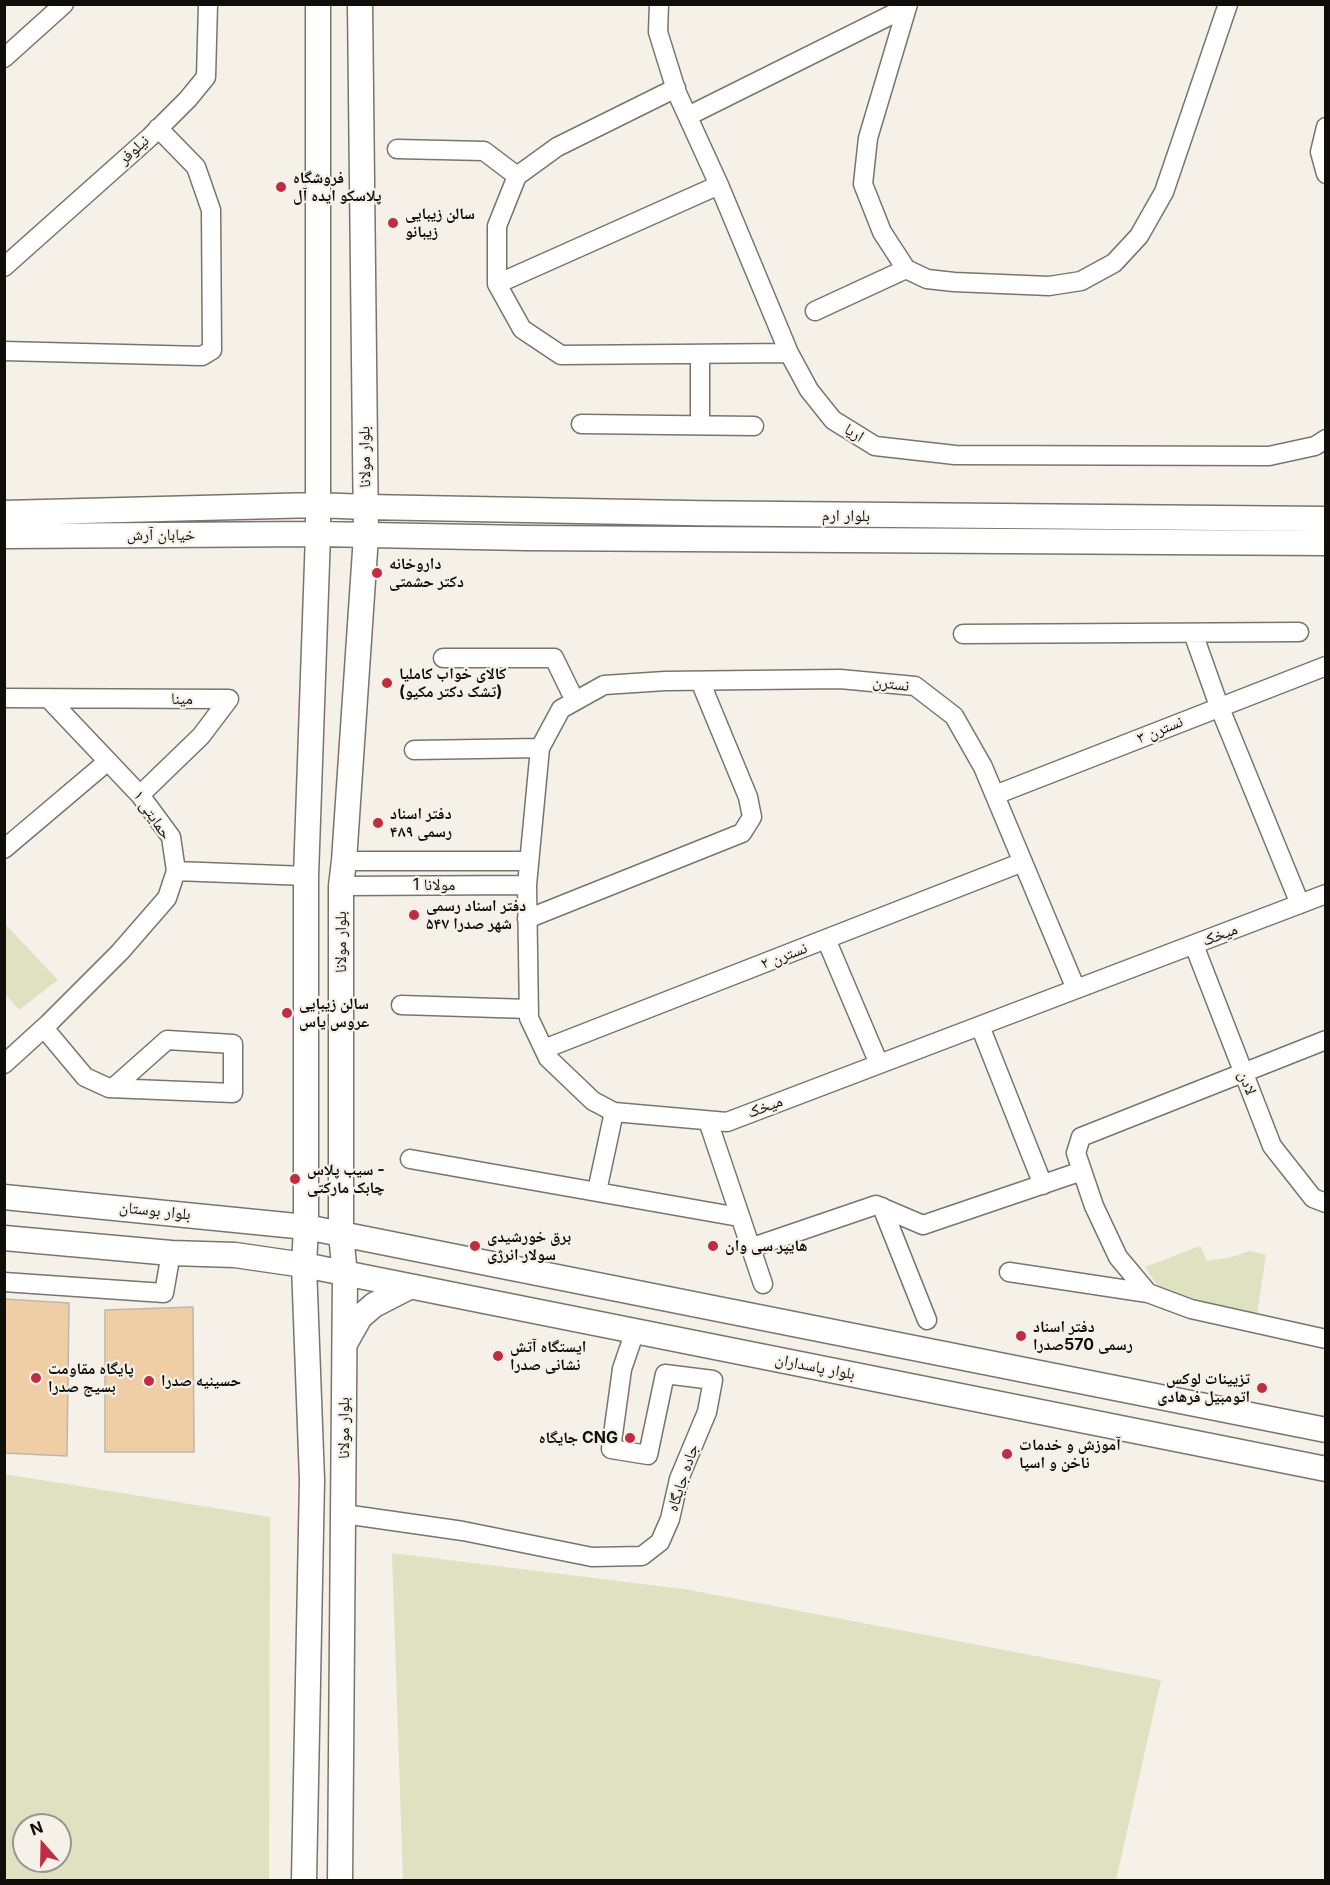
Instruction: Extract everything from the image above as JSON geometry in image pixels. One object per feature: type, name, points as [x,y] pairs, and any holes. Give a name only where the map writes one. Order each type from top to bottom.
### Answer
[{"type":"main road","name":"بلوار مولانا","points":[[304,1881],[312,1480],[304,1265],[306,1227],[306,876],[318,534],[318,4]]},
{"type":"main road","name":"بلوار مولانا","points":[[340,1881],[345,1344],[345,1275],[341,1234],[341,886],[345,861],[366,536],[360,4]]},
{"type":"main road","name":"خیابان آرش","points":[[4,513],[317,505],[366,507]]},
{"type":"main road","name":"بلوار ارم","points":[[366,507],[959,518],[1326,519]]},
{"type":"main road","points":[[53,535],[54,511]]},
{"type":"main road","name":"خیابان آرش","points":[[4,536],[318,534],[366,536]]},
{"type":"main road","name":"بلوار ارم","points":[[366,536],[1326,543]]},
{"type":"main road","name":"بلوار بوستان","points":[[4,1197],[306,1227]]},
{"type":"main road","points":[[306,1227],[1326,1430]]},
{"type":"main road","points":[[4,1238],[235,1255],[304,1265]]},
{"type":"main road","name":"بلوار پاسداران","points":[[304,1265],[1326,1469]]},
{"type":"main road","points":[[345,1344],[360,1317],[374,1305],[408,1287]]},
{"type":"main road","points":[[1095,1423],[1104,1386]]},
{"type":"street","points":[[4,58],[64,4]]},
{"type":"street","name":"نیلوفر","points":[[4,267],[158,128],[188,99],[206,77],[208,4]]},
{"type":"street","name":"اریا","points":[[659,4],[658,32],[676,88],[789,353],[809,390],[833,420],[875,446],[955,455],[1269,456],[1314,446],[1326,439]]},
{"type":"street","points":[[907,6],[868,138],[863,184],[882,232],[906,268],[927,279],[1049,286],[1081,281],[1114,263],[1139,236],[1164,192],[1228,4]]},
{"type":"street","points":[[688,116],[907,6]]},
{"type":"street","points":[[676,88],[557,147],[517,176],[497,226],[497,284],[522,329],[561,355],[789,353]]},
{"type":"street","points":[[1326,127],[1320,152],[1326,174]]},
{"type":"street","points":[[4,351],[202,356],[212,350],[211,210],[196,167],[158,128]]},
{"type":"street","points":[[397,149],[484,151],[517,176]]},
{"type":"street","points":[[497,284],[719,185]]},
{"type":"street","points":[[815,311],[906,268]]},
{"type":"street","points":[[700,355],[700,425]]},
{"type":"street","points":[[581,424],[754,426]]},
{"type":"street","points":[[963,634],[1299,632]]},
{"type":"street","points":[[1193,633],[1219,706],[1300,904]]},
{"type":"street","points":[[443,658],[554,658],[568,705]]},
{"type":"street","name":"نسترن ۳","points":[[995,795],[1326,666]]},
{"type":"street","name":"نسترن","points":[[568,705],[604,685],[840,679],[915,686],[954,716],[983,767],[1076,989]]},
{"type":"street","points":[[527,919],[742,833],[752,817],[748,797],[700,681]]},
{"type":"street","name":"مینا","points":[[4,698],[229,699],[201,736],[140,795]]},
{"type":"street","name":"حمایتی ۱","points":[[4,1064],[46,1026],[120,952],[167,898],[176,871],[171,837],[140,795],[48,698]]},
{"type":"street","name":"میخک","points":[[568,705],[540,748],[527,885],[530,1018],[548,1058],[593,1101],[614,1112],[727,1122],[1326,894]]},
{"type":"street","points":[[414,750],[540,748]]},
{"type":"street","points":[[4,849],[108,761]]},
{"type":"street","name":"مولانا 1","points":[[345,861],[528,861]]},
{"type":"street","name":"نسترن ۲","points":[[544,1049],[1023,862]]},
{"type":"street","points":[[176,871],[306,876]]},
{"type":"street","name":"مولانا 1","points":[[341,886],[527,885]]},
{"type":"street","points":[[826,939],[879,1064]]},
{"type":"street","name":"لادن","points":[[1194,945],[1272,1146],[1313,1198],[1326,1203]]},
{"type":"street","points":[[401,1005],[529,1009]]},
{"type":"street","points":[[46,1026],[85,1077],[109,1088],[233,1093],[233,1044],[167,1040],[113,1088]]},
{"type":"street","points":[[980,1026],[1043,1185]]},
{"type":"street","points":[[1149,1293],[1118,1257],[1094,1206],[1076,1153],[1081,1137],[1326,1040]]},
{"type":"street","points":[[597,1191],[614,1112]]},
{"type":"street","points":[[708,1121],[739,1217],[764,1284]]},
{"type":"street","points":[[410,1159],[739,1217]]},
{"type":"street","points":[[750,1248],[876,1205],[923,1225],[1082,1171]]},
{"type":"street","points":[[882,1207],[927,1320]]},
{"type":"street","points":[[4,1282],[164,1293],[171,1252]]},
{"type":"street","points":[[1010,1272],[1149,1293],[1191,1309],[1326,1339]]},
{"type":"street","name":"جاده جایگاه","points":[[344,1514],[463,1531],[592,1557],[642,1556],[660,1542],[670,1519],[679,1479],[707,1412],[713,1380],[665,1374],[648,1455],[611,1449],[622,1369],[635,1330]]},
{"type":"green space","points":[[5,924],[58,980],[19,1010],[5,994]]},
{"type":"green space","points":[[1200,1246],[1207,1261],[1250,1251],[1266,1255],[1257,1314],[1222,1307],[1159,1288],[1145,1267]]},
{"type":"green space","points":[[4,1474],[270,1517],[269,1880],[5,1880]]},
{"type":"green space","points":[[392,1553],[690,1590],[1161,1680],[1116,1880],[403,1880]]},
{"type":"building","name":"پایگاه مقاومت بسیج صدرا","points":[[4,1299],[69,1303],[67,1456],[4,1453]]},
{"type":"building","name":"حسینیه صدرا","points":[[193,1307],[194,1452],[105,1452],[105,1310]]},
{"type":"place","name":"فروشگاه پلاسکو ایده آل","points":[[281,187]]},
{"type":"place","name":"سالن‌ زیبایی زیبانو","points":[[393,223]]},
{"type":"place","name":"داروخانه دکتر حشمتی","points":[[377,573]]},
{"type":"place","name":"کالای خواب کاملیا (تشک دکتر مکیو)","points":[[387,683]]},
{"type":"place","name":"دفتر اسناد رسمی ۴۸۹","points":[[378,823]]},
{"type":"place","name":"دفتر اسناد رسمی ۵۴۷ شهر صدرا","points":[[414,915]]},
{"type":"place","name":"سالن زیبایی عروس یاس","points":[[287,1013]]},
{"type":"place","name":"سیب پلاس - چابک مارکتی","points":[[295,1179]]},
{"type":"place","name":"برق خورشیدی سولار انرژی","points":[[475,1246]]},
{"type":"place","name":"هایپر سی وان","points":[[713,1246]]},
{"type":"place","name":"دفتر اسناد رسمی 570صدرا","points":[[1021,1336]]},
{"type":"place","name":"ایستگاه آتش نشانی صدرا","points":[[498,1356]]},
{"type":"place","name":"پایگاه مقاومت بسیج صدرا","points":[[36,1378]]},
{"type":"place","name":"حسینیه صدرا","points":[[149,1381]]},
{"type":"place","name":"تزیینات لوکس اتومبیل فرهادی","points":[[1262,1388]]},
{"type":"place","name":"جایگاه CNG","points":[[630,1438]]},
{"type":"place","name":"آموزش و خدمات ناخن و اسپا","points":[[1007,1454]]}]
